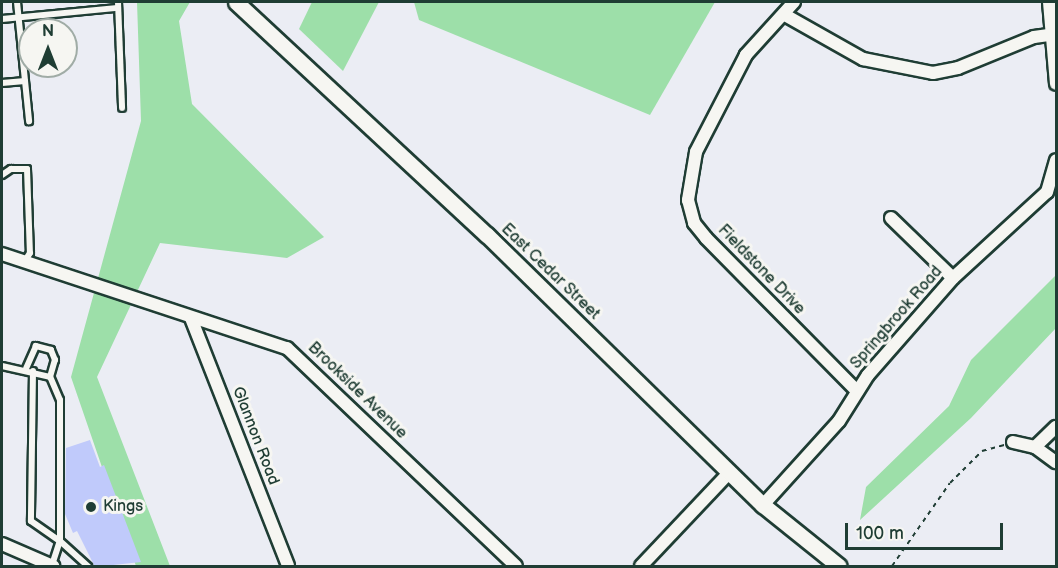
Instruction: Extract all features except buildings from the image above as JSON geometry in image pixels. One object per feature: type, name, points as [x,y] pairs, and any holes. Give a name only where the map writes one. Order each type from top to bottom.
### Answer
[{"type":"street","name":"East Cedar Street","points":[[236,2],[487,235],[764,505],[839,567]]},
{"type":"street","name":"Fieldstone Drive","points":[[794,2],[784,15],[766,28],[736,74],[696,152],[688,200],[694,223],[706,238],[857,392]]},
{"type":"street","points":[[1049,2],[1054,34],[1056,84]]},
{"type":"street","points":[[784,15],[863,59],[933,73],[1054,34]]},
{"type":"street","name":"Springbrook Road","points":[[764,505],[839,421],[857,392],[952,278],[1047,192],[1056,159]]},
{"type":"street","points":[[891,218],[952,278]]},
{"type":"street","name":"Brookside Avenue","points":[[2,254],[287,348],[516,567]]},
{"type":"street","name":"Glannon Road","points":[[191,318],[288,567]]},
{"type":"street","points":[[1035,447],[1056,427]]},
{"type":"street","points":[[1013,442],[1035,447],[1056,462]]},
{"type":"street","points":[[641,567],[730,472]]},
{"type":"street","points":[[2,544],[53,566]]},
{"type":"lane","points":[[17,2],[29,122]]},
{"type":"lane","points":[[2,19],[117,5],[122,39],[122,108]]},
{"type":"lane","points":[[2,83],[25,81]]},
{"type":"lane","points":[[2,175],[10,169],[27,170],[30,253],[24,263]]},
{"type":"lane","points":[[53,566],[60,541],[60,400],[50,377],[55,360],[51,350],[36,346],[30,370],[31,522],[60,541],[88,567]]},
{"type":"lane","points":[[2,366],[30,370],[50,377]]},
{"type":"path","points":[[892,567],[950,483],[982,451],[1013,442]]},
{"type":"green space","points":[[137,2],[190,2],[179,21],[192,104],[324,237],[287,258],[160,243],[97,377],[170,566],[136,566],[71,377],[141,121]]},
{"type":"green space","points":[[312,2],[379,2],[343,71],[299,29]]},
{"type":"green space","points":[[414,2],[715,2],[650,115],[419,20]]},
{"type":"green space","points":[[1056,275],[1056,328],[971,418],[860,520],[866,487],[949,406],[971,360]]},
{"type":"place","name":"Kings","points":[[91,507]]}]
